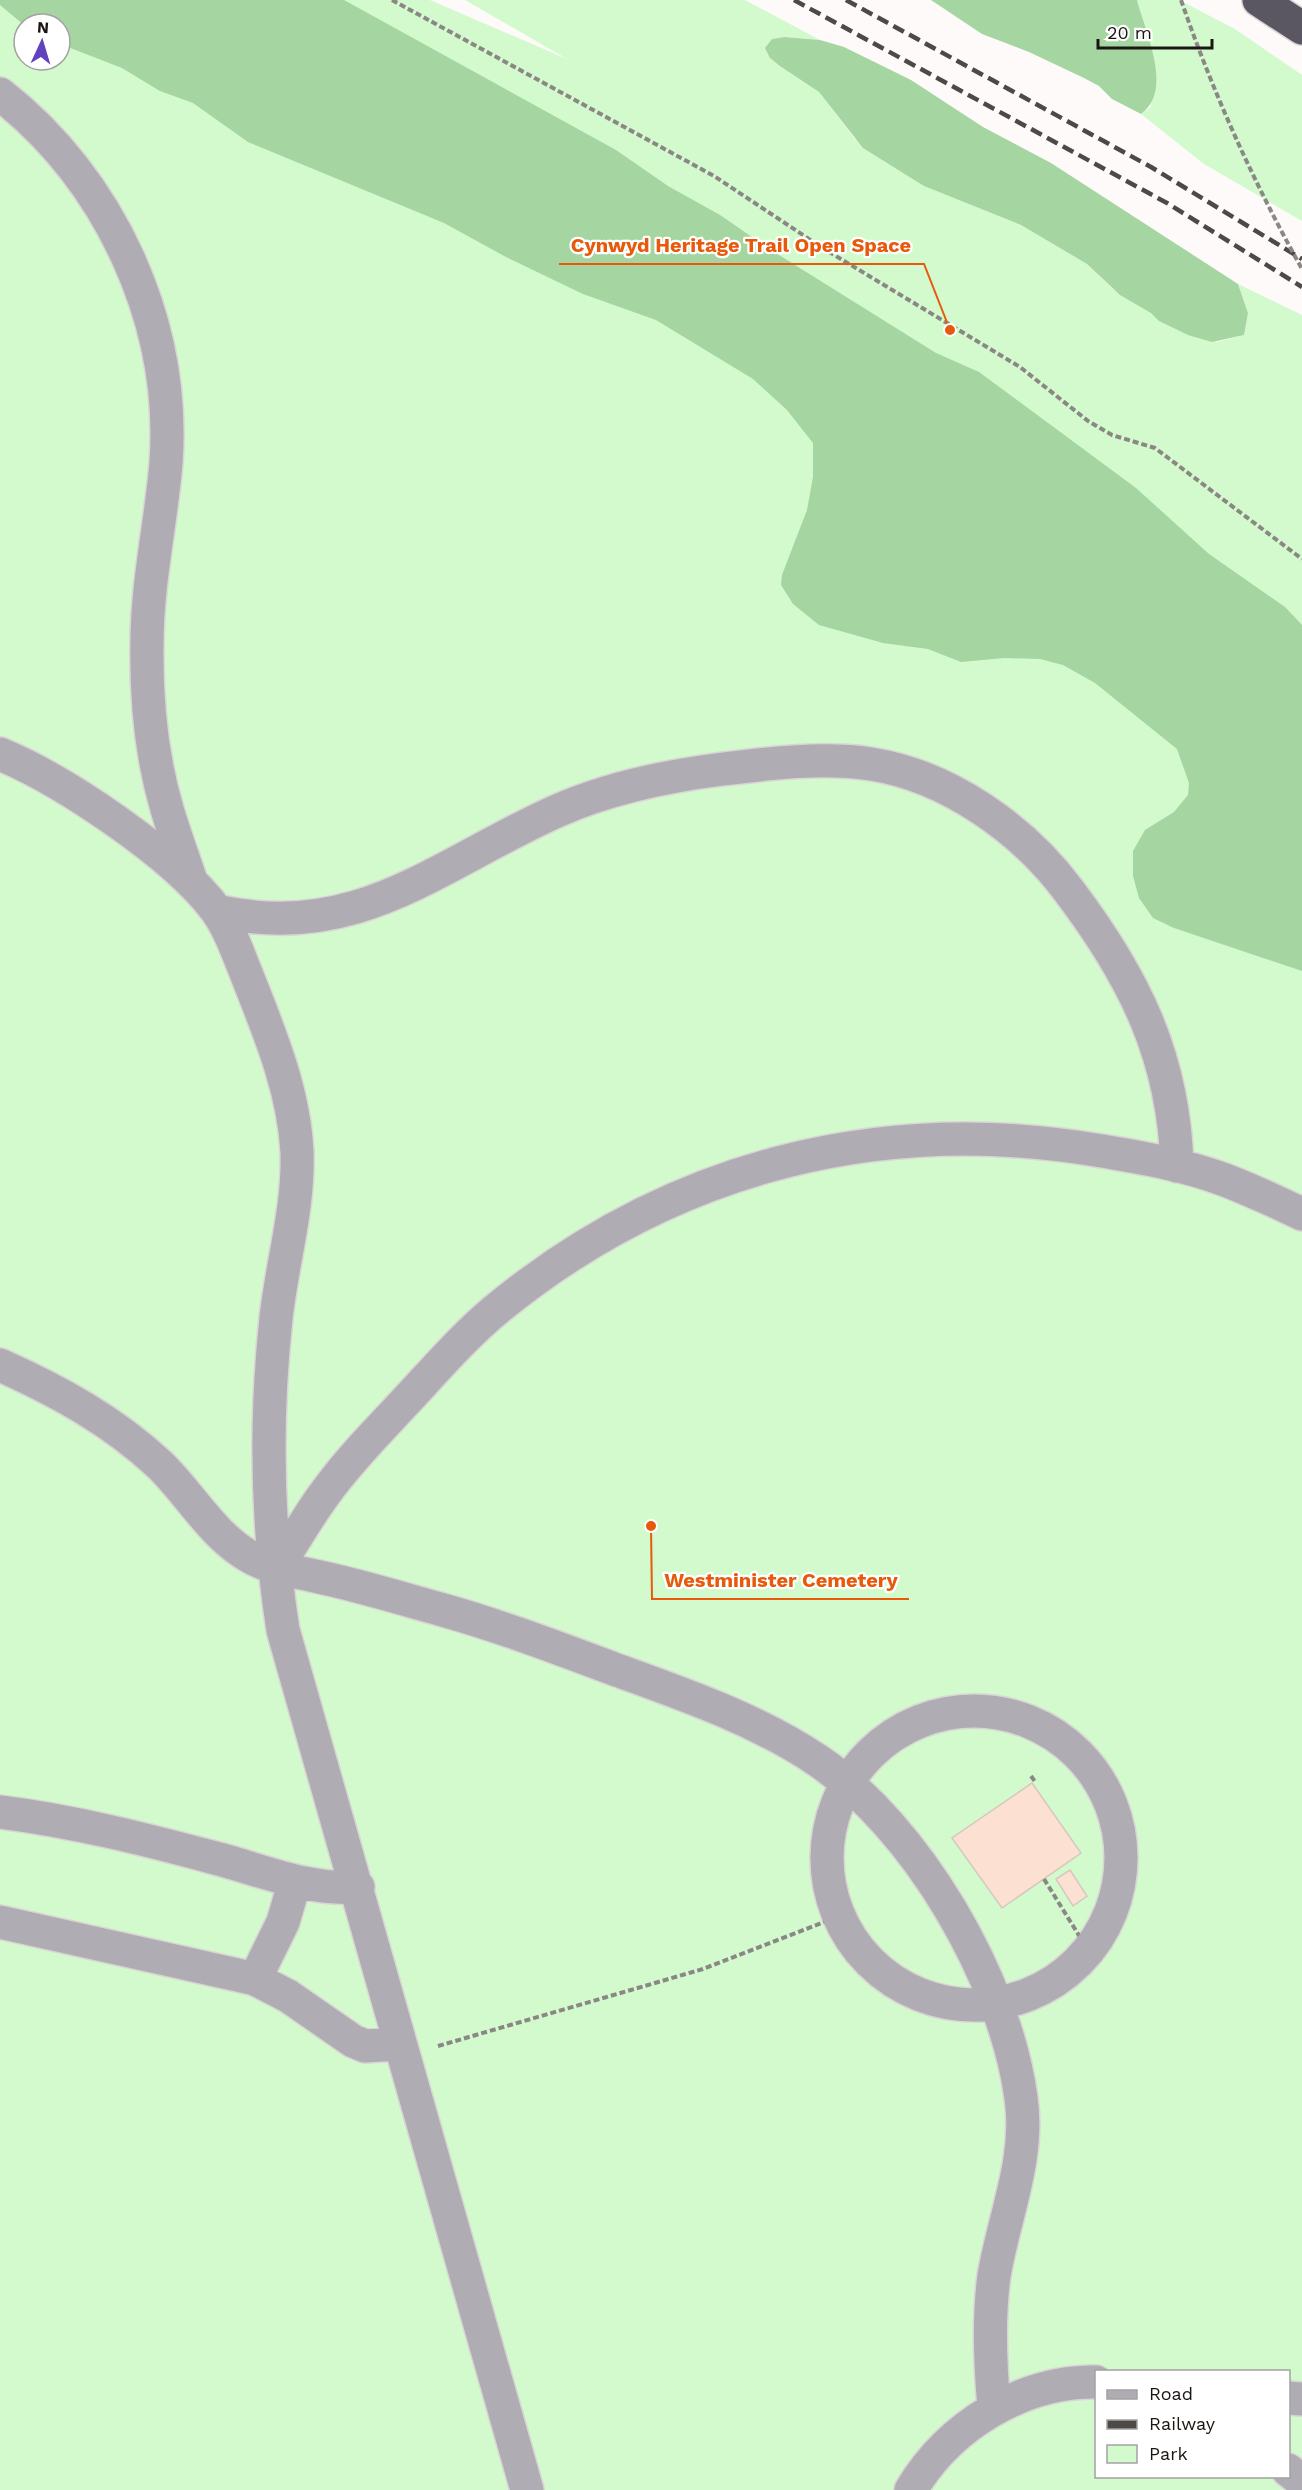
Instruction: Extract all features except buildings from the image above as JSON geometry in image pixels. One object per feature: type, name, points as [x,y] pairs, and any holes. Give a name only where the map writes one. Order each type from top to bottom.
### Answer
[{"type":"highway","points":[[1259,0],[1302,28]]},
{"type":"lane","points":[[0,94],[39,127],[79,173],[108,217],[131,262],[147,309],[160,360],[166,409],[166,461],[146,640],[147,690],[153,742],[166,807],[191,881]]},
{"type":"lane","points":[[0,754],[71,792],[155,851],[191,881],[217,911],[243,965],[278,1056],[295,1127],[296,1187],[277,1311],[270,1401],[271,1508],[283,1630],[358,1887],[401,2050],[527,2490]]},
{"type":"lane","points":[[217,911],[246,918],[273,919],[354,909],[406,890],[479,849],[559,810],[602,795],[693,773],[794,762],[871,764],[901,771],[944,789],[1003,825],[1057,874],[1084,911],[1130,985],[1163,1062],[1176,1125],[1177,1166]]},
{"type":"lane","points":[[277,1568],[302,1527],[339,1476],[442,1362],[496,1310],[577,1251],[624,1222],[677,1197],[731,1176],[785,1159],[903,1140],[962,1138],[1047,1143],[1177,1166],[1223,1179],[1302,1214]]},
{"type":"lane","points":[[0,1365],[89,1410],[128,1438],[162,1467],[224,1540],[252,1558],[277,1568],[346,1583],[449,1612],[666,1688],[789,1743],[847,1783],[899,1839],[941,1897],[981,1964],[1015,2062],[1022,2102],[1022,2141],[1017,2177],[994,2277],[990,2358],[994,2408]]},
{"type":"lane","points":[[985,1712],[1012,1716],[1044,1728],[1074,1747],[1096,1774],[1112,1803],[1121,1861],[1117,1894],[1108,1921],[1088,1950],[1049,1986],[1020,1999],[997,2006],[976,2005],[947,2000],[918,1990],[886,1972],[858,1946],[837,1917],[827,1884],[825,1849],[832,1815],[847,1783],[867,1758],[894,1735],[921,1721],[952,1713],[985,1712]]},
{"type":"lane","points":[[0,1812],[81,1825],[146,1840],[295,1881],[338,1889],[358,1887]]},
{"type":"lane","points":[[255,1979],[283,1922],[295,1881]]},
{"type":"lane","points":[[0,1922],[255,1979],[288,1996],[365,2046],[401,2050]]},
{"type":"lane","points":[[911,2490],[937,2456],[965,2429],[994,2408],[1053,2387],[1095,2382]]},
{"type":"lane","points":[[1290,2472],[1302,2481]]},
{"type":"path","points":[[392,0],[714,176],[821,247],[1020,367],[1088,421],[1112,435],[1155,448],[1302,559]]},
{"type":"path","points":[[1181,0],[1212,87],[1245,159],[1302,269]]},
{"type":"path","points":[[1031,1776],[1036,1783]]},
{"type":"path","points":[[1044,1879],[1088,1950]]},
{"type":"path","points":[[401,2050],[703,1969],[837,1917]]},
{"type":"green space","points":[[0,0],[430,0],[567,59],[465,0],[745,0],[820,40],[784,37],[772,39],[770,58],[819,92],[855,139],[924,186],[1021,225],[1087,264],[1113,289],[1217,342],[1244,335],[1248,313],[1238,284],[1302,315],[1302,2490],[0,2490]]},
{"type":"green space","points":[[0,0],[344,0],[616,150],[668,186],[720,215],[771,250],[936,353],[979,372],[1136,488],[1209,554],[1285,607],[1302,625],[1302,971],[1174,928],[1153,918],[1139,898],[1133,876],[1133,851],[1145,830],[1174,812],[1188,795],[1189,783],[1177,749],[1095,683],[1063,665],[1040,659],[1004,658],[961,662],[928,649],[883,643],[819,625],[793,604],[781,585],[782,575],[807,510],[813,477],[813,443],[787,410],[753,379],[656,320],[583,294],[506,257],[444,223],[248,142],[193,103],[160,91],[122,68],[72,49],[72,12],[12,12],[12,15],[0,5]]},
{"type":"green space","points":[[931,0],[1137,0],[1154,60],[1155,91],[1151,104],[1141,114],[1112,99],[1099,86],[1084,78],[1029,52],[982,34]]},
{"type":"green space","points":[[1137,0],[1179,0],[1235,29],[1302,75],[1302,221],[1204,164],[1141,114],[1151,107],[1145,31]]},
{"type":"green space","points":[[784,37],[820,40],[844,47],[911,80],[983,127],[1051,163],[1238,284],[1248,313],[1244,335],[1212,342],[1188,335],[1159,321],[1151,313],[1120,295],[1087,264],[1021,225],[924,186],[863,148],[819,92],[770,58],[765,48],[772,39]]},
{"type":"railway","points":[[794,0],[1167,203],[1302,287]]},
{"type":"railway","points":[[846,0],[1151,167],[1302,259]]},
{"type":"place","name":"Cynwyd Heritage Trail Open Space","points":[[950,330]]},
{"type":"place","name":"Westminister Cemetery","points":[[651,1526]]}]
